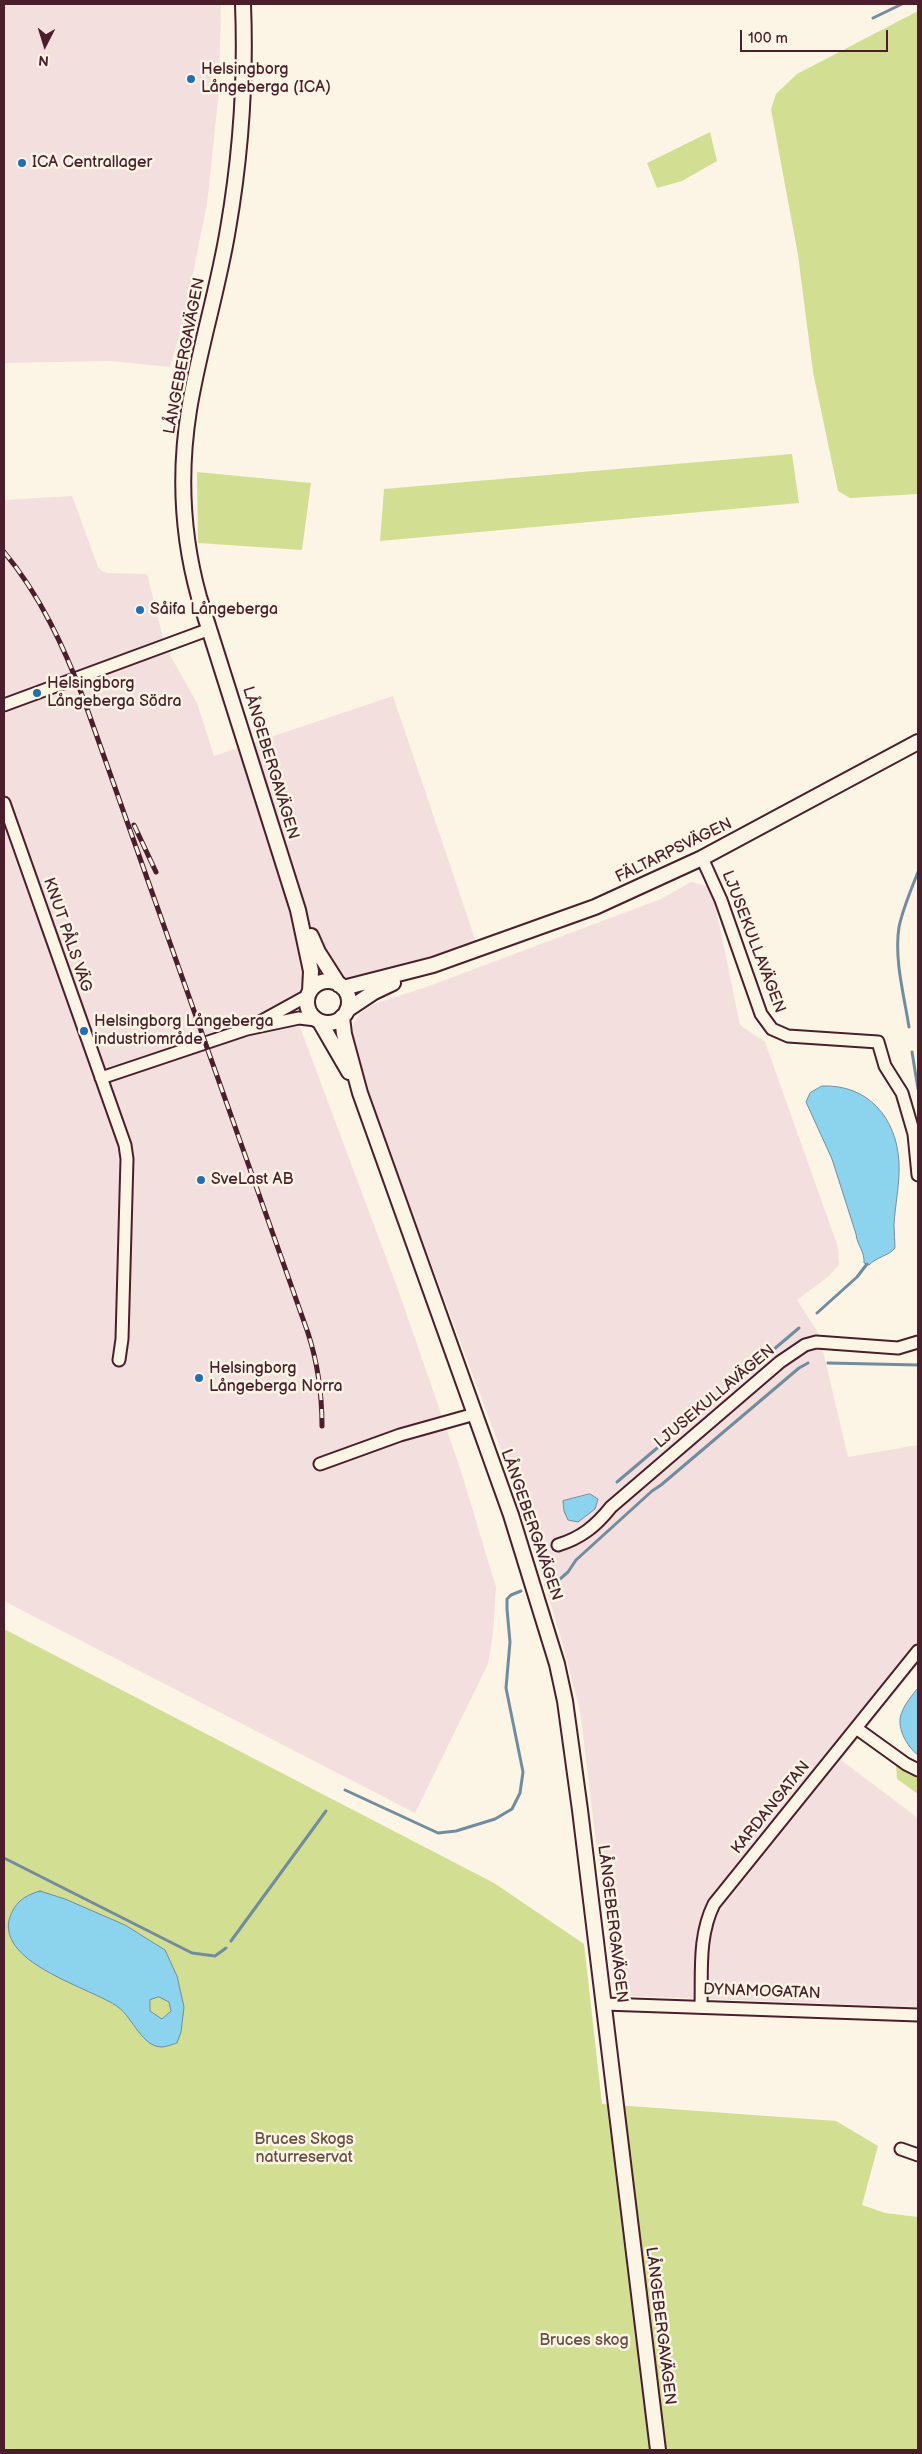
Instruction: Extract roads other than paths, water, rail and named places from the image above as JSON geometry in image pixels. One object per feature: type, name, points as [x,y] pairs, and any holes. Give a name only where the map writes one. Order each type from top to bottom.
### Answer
[{"type":"street","name":"LÅNGEBERGAVÄGEN","points":[[243,4],[244,71],[239,156],[228,230],[189,410],[183,482],[186,539],[194,577],[298,910],[311,971],[309,993]]},
{"type":"street","points":[[4,705],[210,629]]},
{"type":"street","name":"FÄLTARPSVÄGEN","points":[[345,1014],[374,992],[433,965],[595,907],[702,858],[918,742]]},
{"type":"street","name":"KNUT PÅLS VÄG","points":[[4,803],[125,1145],[127,1159],[122,1339],[119,1360]]},
{"type":"street","name":"LJUSEKULLAVÄGEN","points":[[702,858],[736,940],[758,1008],[769,1026],[777,1032],[794,1037],[878,1042],[885,1066],[902,1093],[914,1134],[918,1175]]},
{"type":"street","name":"LÅNGEBERGAVÄGEN","points":[[298,910],[318,952],[341,986]]},
{"type":"street","name":"FÄLTARPSVÄGEN","points":[[341,986],[433,965]]},
{"type":"street","points":[[101,1078],[247,1029],[299,1018],[334,1022],[345,1014],[348,996],[341,986],[323,982],[309,993],[247,1029]]},
{"type":"street","points":[[309,993],[309,1012],[318,1021]]},
{"type":"street","name":"LÅNGEBERGAVÄGEN","points":[[345,1014],[344,1034],[360,1093],[514,1524],[557,1664],[572,1748],[658,2450]]},
{"type":"street","name":"LÅNGEBERGAVÄGEN","points":[[318,1021],[360,1093]]},
{"type":"street","name":"LJUSEKULLAVÄGEN","points":[[558,1545],[576,1540],[597,1524],[611,1507],[780,1362],[805,1345],[816,1342],[898,1348],[918,1342]]},
{"type":"street","points":[[320,1464],[400,1435],[475,1414]]},
{"type":"street","name":"KARDANGATAN","points":[[700,2006],[703,1937],[707,1918],[714,1904],[918,1651]]},
{"type":"street","points":[[856,1728],[906,1764],[918,1770]]},
{"type":"street","name":"DYNAMOGATAN","points":[[604,2004],[918,2015]]},
{"type":"street","points":[[902,2150],[918,2155]]},
{"type":"water","points":[[822,1086],[838,1087],[853,1091],[866,1098],[886,1118],[893,1132],[897,1147],[899,1171],[894,1225],[895,1248],[869,1265],[864,1263],[832,1159],[806,1102],[810,1093]]},
{"type":"water","points":[[590,1494],[598,1499],[595,1509],[578,1522],[568,1520],[564,1511],[563,1501]]},
{"type":"water","points":[[918,1688],[918,1755],[903,1736],[900,1718],[903,1709]]},
{"type":"water","points":[[40,1891],[65,1899],[125,1925],[165,1950],[177,1976],[184,2007],[181,2032],[177,2043],[162,2047],[155,2046],[143,2037],[118,2007],[50,1973],[19,1950],[10,1936],[9,1920],[20,1901]],"holes":[[[159,1997],[169,2002],[171,2011],[162,2019],[150,2011],[150,2000]]]},
{"type":"waterway","points":[[873,18],[902,4]]},
{"type":"waterway","points":[[909,1027],[900,977],[898,939],[899,927],[907,899],[918,872]]},
{"type":"waterway","points":[[912,1052],[918,1089]]},
{"type":"waterway","points":[[817,1313],[857,1277],[867,1264]]},
{"type":"waterway","points":[[617,1482],[799,1328]]},
{"type":"waterway","points":[[546,1585],[560,1579],[568,1572],[576,1560],[652,1491],[799,1368],[808,1363]]},
{"type":"waterway","points":[[828,1363],[918,1365]]},
{"type":"waterway","points":[[345,1790],[438,1833],[456,1831],[495,1819],[512,1809],[520,1793],[523,1772],[506,1688],[510,1642],[507,1599],[521,1591]]},
{"type":"waterway","points":[[231,1941],[326,1811]]},
{"type":"waterway","points":[[4,1858],[192,1953],[215,1956],[226,1948]]},
{"type":"railway","points":[[4,552],[29,586],[50,622],[84,700],[308,1333],[319,1379],[322,1426]]},
{"type":"railway","points":[[134,825],[156,872]]},
{"type":"place","name":"Helsingborg Långeberga (ICA)","points":[[191,79]]},
{"type":"place","name":"ICA Centrallager","points":[[22,163]]},
{"type":"place","name":"Såifa Långeberga","points":[[140,610]]},
{"type":"place","name":"Helsingborg Långeberga Södra","points":[[37,693]]},
{"type":"place","name":"Helsingborg Långeberga industriområde","points":[[84,1031]]},
{"type":"place","name":"SveLast AB","points":[[201,1180]]},
{"type":"place","name":"Helsingborg Långeberga Norra","points":[[199,1378]]},
{"type":"park label","name":"Bruces Skogs naturreservat","points":[[304,2149]]},
{"type":"park label","name":"Bruces skog","points":[[584,2341]]}]
